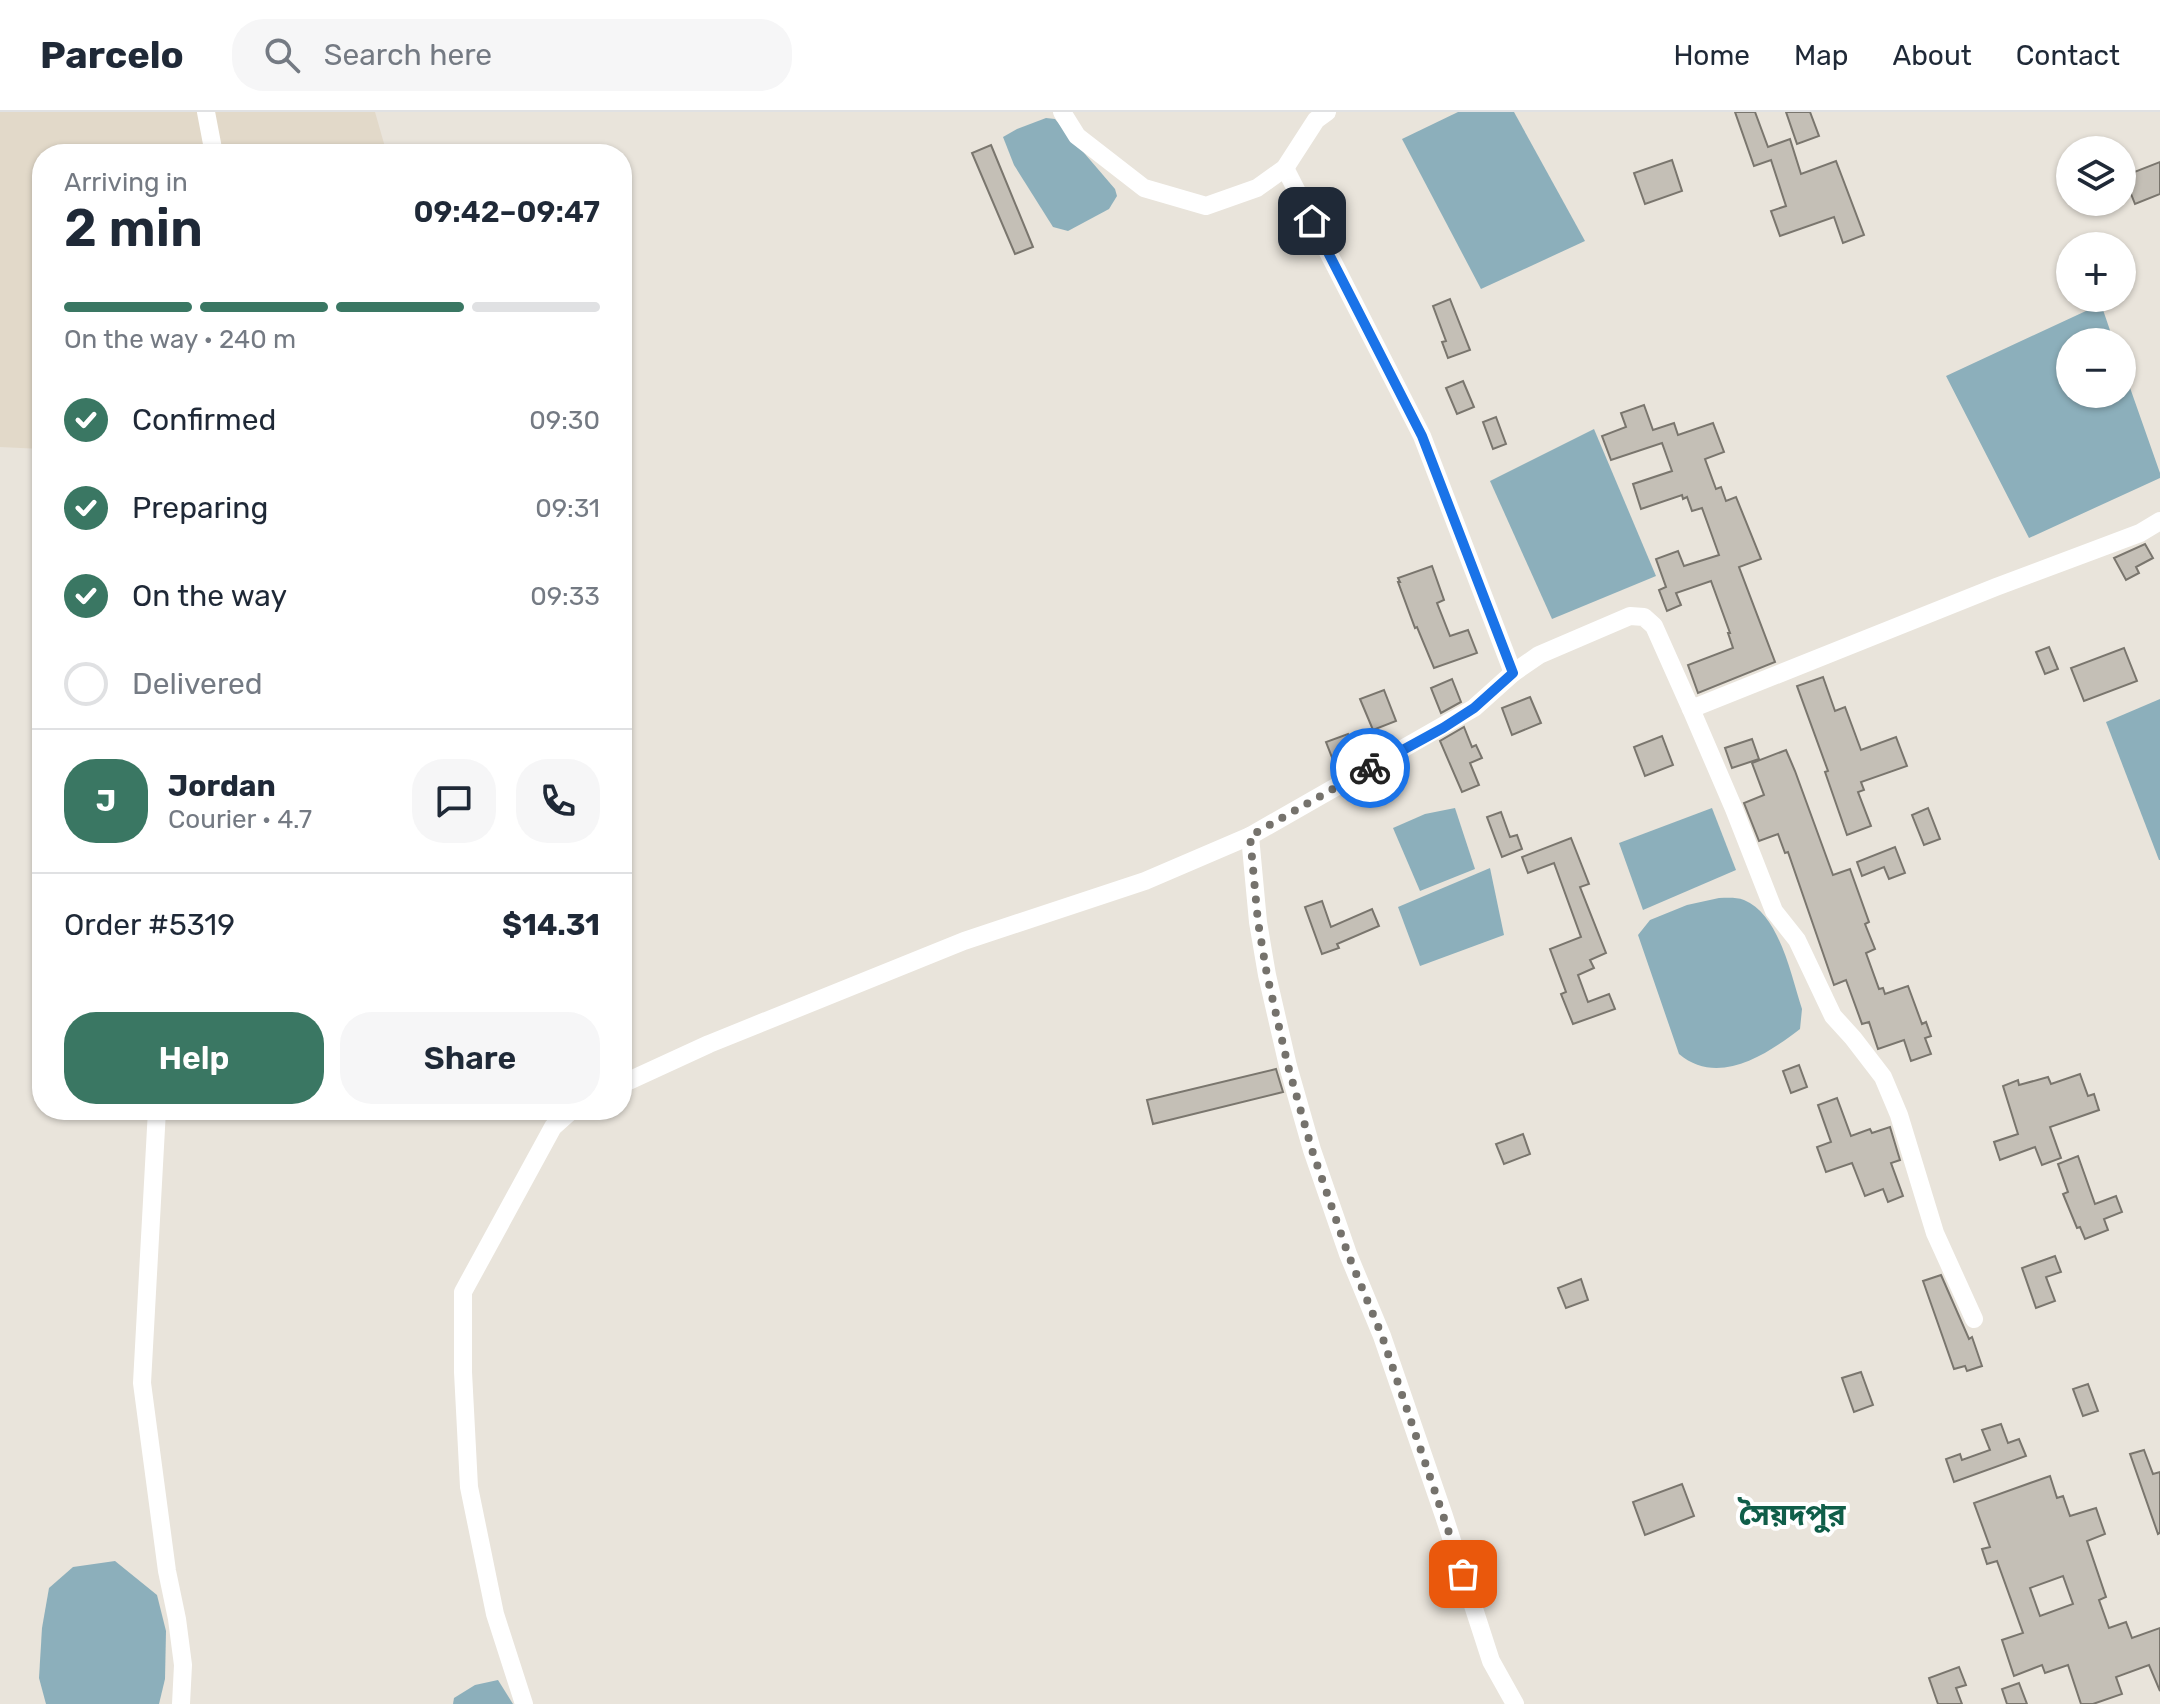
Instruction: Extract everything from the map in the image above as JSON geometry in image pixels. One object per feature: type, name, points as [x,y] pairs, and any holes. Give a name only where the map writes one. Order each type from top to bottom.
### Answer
[{"type":"street","points":[[206,112],[212,144]]},
{"type":"street","points":[[1062,112],[1077,136],[1144,188],[1206,206],[1257,188],[1285,168],[1316,120],[1327,112]]},
{"type":"street","points":[[1285,168],[1422,436],[1513,673]]},
{"type":"street","points":[[1691,709],[2140,533],[2160,521]]},
{"type":"street","points":[[632,1079],[709,1044],[950,946],[1145,881],[1250,836],[1443,728],[1474,708],[1513,673],[1539,655],[1630,616],[1644,617],[1654,626],[1691,709],[1774,911],[1797,940],[1833,1016],[1883,1077],[1899,1115],[1935,1233],[1974,1319]]},
{"type":"street","points":[[1250,836],[1258,922],[1267,975],[1312,1150],[1348,1254],[1382,1336],[1491,1661],[1515,1704]]},
{"type":"street","points":[[156,1120],[142,1383],[183,1665],[181,1704]]},
{"type":"street","points":[[524,1704],[495,1614],[469,1487],[463,1372],[463,1292],[553,1127],[561,1120]]},
{"type":"shaded area","points":[[0,112],[375,112],[384,144],[32,144],[32,449],[0,447]]},
{"type":"water","points":[[1458,112],[1514,112],[1585,241],[1481,289],[1402,139]]},
{"type":"water","points":[[1046,118],[1055,119],[1115,189],[1117,196],[1109,209],[1068,231],[1053,227],[1014,165],[1003,137]]},
{"type":"water","points":[[2084,312],[2104,312],[2109,328],[2056,328],[2056,408],[2136,408],[2136,405],[2160,478],[2029,538],[1946,376]]},
{"type":"water","points":[[1594,429],[1656,576],[1552,619],[1490,481]]},
{"type":"water","points":[[2160,699],[2160,860],[2159,860],[2106,722]]},
{"type":"water","points":[[1455,808],[1475,869],[1420,891],[1393,828],[1425,814]]},
{"type":"water","points":[[1712,808],[1736,870],[1643,910],[1619,843]]},
{"type":"water","points":[[1490,868],[1504,935],[1420,966],[1398,907]]},
{"type":"water","points":[[1719,898],[1744,900],[1767,919],[1782,948],[1802,1009],[1800,1029],[1772,1049],[1741,1064],[1710,1068],[1679,1054],[1638,935],[1650,920],[1687,905]]},
{"type":"water","points":[[115,1561],[157,1595],[166,1631],[165,1679],[159,1704],[46,1704],[39,1678],[42,1628],[49,1588],[73,1567]]},
{"type":"water","points":[[498,1680],[513,1704],[453,1704],[454,1698],[475,1685]]},
{"type":"building","points":[[1735,112],[1755,112],[1768,147],[1790,139],[1801,174],[1836,161],[1864,235],[1843,243],[1834,217],[1780,236],[1771,211],[1786,206],[1771,160],[1754,166]]},
{"type":"building","points":[[1786,112],[1810,112],[1819,136],[1797,144]]},
{"type":"building","points":[[991,145],[1033,247],[1015,254],[972,153]]},
{"type":"building","points":[[1672,160],[1682,191],[1645,204],[1634,173]]},
{"type":"building","points":[[2160,162],[2160,194],[2136,204],[2136,171]]},
{"type":"building","points":[[1450,299],[1470,350],[1448,358],[1442,342],[1446,341],[1433,306]]},
{"type":"building","points":[[1463,381],[1474,407],[1457,414],[1446,388]]},
{"type":"building","points":[[1644,405],[1653,430],[1674,423],[1678,435],[1713,423],[1724,452],[1705,459],[1716,489],[1721,487],[1726,501],[1736,497],[1761,559],[1739,567],[1775,662],[1698,693],[1688,665],[1733,648],[1730,633],[1711,581],[1676,593],[1681,605],[1667,611],[1659,590],[1666,587],[1656,559],[1678,551],[1684,566],[1719,555],[1702,508],[1692,511],[1687,497],[1683,499],[1682,495],[1641,509],[1633,484],[1672,471],[1662,443],[1611,460],[1602,436],[1626,427],[1621,413]]},
{"type":"building","points":[[1496,417],[1506,444],[1493,449],[1483,422]]},
{"type":"building","points":[[2145,544],[2153,558],[2136,567],[2139,573],[2126,580],[2114,558]]},
{"type":"building","points":[[1432,566],[1444,600],[1437,603],[1450,636],[1468,630],[1477,653],[1434,668],[1398,582],[1398,578]]},
{"type":"building","points":[[2049,647],[2058,669],[2045,674],[2036,652]]},
{"type":"building","points":[[2124,648],[2137,681],[2084,701],[2071,668]]},
{"type":"building","points":[[1823,677],[1835,711],[1845,707],[1861,750],[1896,737],[1907,766],[1861,782],[1864,790],[1858,792],[1871,826],[1847,835],[1797,686]]},
{"type":"building","points":[[1452,679],[1461,702],[1441,713],[1431,688]]},
{"type":"building","points":[[1384,690],[1396,721],[1373,730],[1360,699]]},
{"type":"building","points":[[1530,697],[1541,723],[1512,735],[1502,708]]},
{"type":"building","points":[[1464,727],[1472,747],[1476,745],[1482,758],[1470,763],[1479,785],[1462,792],[1440,741]]},
{"type":"building","points":[[1348,734],[1354,752],[1333,760],[1326,742]]},
{"type":"building","points":[[1662,736],[1673,765],[1645,776],[1634,747]]},
{"type":"building","points":[[1752,739],[1759,759],[1732,768],[1725,748]]},
{"type":"building","points":[[1786,750],[1833,875],[1850,869],[1869,922],[1865,924],[1875,949],[1866,953],[1879,989],[1883,988],[1885,994],[1908,986],[1922,1024],[1926,1022],[1931,1036],[1925,1038],[1931,1054],[1911,1061],[1904,1040],[1878,1049],[1869,1022],[1862,1024],[1846,980],[1834,985],[1788,852],[1785,853],[1778,834],[1759,841],[1744,803],[1764,795],[1752,763]]},
{"type":"building","points":[[1928,808],[1940,839],[1924,845],[1912,815]]},
{"type":"building","points":[[1501,812],[1510,837],[1517,835],[1522,849],[1502,857],[1487,817]]},
{"type":"building","points":[[1571,838],[1589,884],[1580,887],[1606,953],[1590,960],[1594,968],[1578,975],[1588,1002],[1609,994],[1615,1009],[1573,1024],[1561,994],[1566,992],[1550,949],[1581,937],[1554,863],[1528,873],[1522,857]]},
{"type":"building","points":[[1895,847],[1905,873],[1889,879],[1884,867],[1862,876],[1857,862]]},
{"type":"building","points":[[1322,901],[1331,927],[1372,909],[1379,926],[1322,954],[1305,907]]},
{"type":"building","points":[[1799,1065],[1807,1087],[1791,1093],[1783,1071]]},
{"type":"building","points":[[1276,1069],[1283,1092],[1153,1124],[1147,1100]]},
{"type":"building","points":[[2080,1074],[2088,1096],[2094,1094],[2099,1110],[2050,1127],[2061,1158],[2042,1165],[2035,1147],[2000,1160],[1994,1142],[2018,1134],[2003,1086],[2018,1080],[2019,1085],[2048,1077],[2051,1084]]},
{"type":"building","points":[[1837,1098],[1851,1136],[1870,1129],[1872,1133],[1890,1127],[1900,1160],[1891,1163],[1903,1196],[1888,1202],[1883,1189],[1865,1196],[1852,1163],[1826,1172],[1817,1147],[1831,1142],[1818,1105]]},
{"type":"building","points":[[1523,1134],[1530,1154],[1504,1164],[1496,1144]]},
{"type":"building","points":[[2078,1156],[2095,1204],[2116,1196],[2122,1212],[2104,1219],[2108,1230],[2085,1239],[2063,1194],[2068,1192],[2058,1164]]},
{"type":"building","points":[[2055,1256],[2061,1272],[2046,1277],[2055,1301],[2036,1308],[2022,1268]]},
{"type":"building","points":[[1941,1275],[1969,1339],[1972,1337],[1982,1366],[1967,1371],[1965,1366],[1954,1369],[1923,1281]]},
{"type":"building","points":[[1581,1279],[1588,1300],[1566,1308],[1558,1288]]},
{"type":"building","points":[[1861,1372],[1873,1405],[1854,1412],[1842,1378]]},
{"type":"building","points":[[2088,1384],[2098,1411],[2083,1416],[2073,1389]]},
{"type":"building","points":[[2001,1424],[2008,1443],[2019,1439],[2026,1456],[1954,1482],[1946,1459],[1960,1454],[1962,1460],[1990,1450],[1982,1430]]},
{"type":"building","points":[[2144,1450],[2153,1474],[2160,1472],[2158,1534],[2130,1454]]},
{"type":"building","points":[[2050,1476],[2057,1498],[2063,1496],[2070,1516],[2096,1508],[2105,1534],[2087,1541],[2106,1597],[2099,1600],[2109,1628],[2126,1622],[2132,1638],[2160,1628],[2160,1691],[2149,1665],[2116,1677],[2122,1694],[2093,1704],[2081,1704],[2068,1665],[2045,1673],[2042,1665],[2014,1676],[2002,1640],[2023,1633],[1997,1561],[1987,1564],[1982,1549],[1990,1547],[1974,1503]],"holes":[[[2063,1576],[2073,1604],[2040,1616],[2030,1588]]]},
{"type":"building","points":[[1682,1484],[1694,1516],[1645,1535],[1633,1502]]},
{"type":"building","points":[[1959,1667],[1966,1685],[1956,1688],[1962,1704],[1938,1704],[1929,1678]]},
{"type":"building","points":[[2019,1683],[2027,1704],[2007,1704],[2002,1689]]},
{"type":"way so far","points":[[1370,768],[1250,836],[1258,922],[1288,1066],[1312,1150],[1348,1254],[1382,1336],[1463,1574]]},
{"type":"district","name":"সৈয়দপুর","points":[[1792,1515]]},
{"type":"route","points":[[1312,221],[1422,436],[1513,673],[1474,708],[1370,768]]}]
